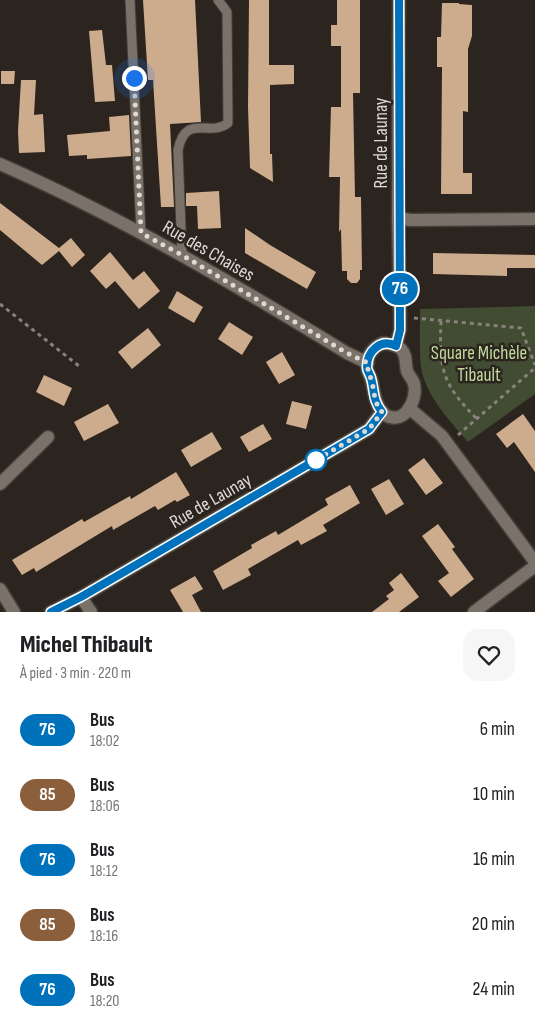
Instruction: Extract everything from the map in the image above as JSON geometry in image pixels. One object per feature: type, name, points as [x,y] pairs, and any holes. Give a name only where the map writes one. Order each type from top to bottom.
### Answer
[{"type":"street","name":"Rue de Launay","points":[[396,346],[400,330],[398,218],[399,0]]},
{"type":"street","name":"Rue des Chaises","points":[[0,164],[53,187],[182,255],[347,353],[368,363]]},
{"type":"street","points":[[398,218],[410,220],[535,219]]},
{"type":"street","points":[[383,343],[396,346],[406,356],[407,372],[414,385],[413,400],[409,408],[398,417],[389,416],[382,412],[376,404],[367,368],[369,355],[376,346],[383,343]]},
{"type":"street","points":[[409,408],[442,436],[535,562]]},
{"type":"street","name":"Rue de Launay","points":[[51,612],[81,597],[369,429],[382,412]]},
{"type":"street","points":[[0,484],[48,436]]},
{"type":"street","points":[[474,612],[535,566]]},
{"type":"street","points":[[0,589],[14,612]]},
{"type":"street","points":[[81,597],[91,612]]},
{"type":"lane","points":[[130,0],[141,233]]},
{"type":"lane","points":[[182,255],[178,150],[180,140],[184,134],[193,128],[222,128],[228,123],[227,12],[218,0]]},
{"type":"path","points":[[0,304],[79,366]]},
{"type":"path","points":[[420,319],[521,328],[535,365]]},
{"type":"path","points":[[441,321],[440,353],[446,378],[452,391],[477,419]]},
{"type":"path","points":[[460,432],[535,368]]},
{"type":"green space","name":"Square Michèle Tibault","points":[[535,306],[535,394],[468,442],[439,407],[423,377],[420,353],[420,309]]},
{"type":"building","points":[[143,0],[195,0],[201,122],[170,124],[174,207],[161,207],[153,80],[148,80]]},
{"type":"building","points":[[249,0],[269,0],[269,65],[294,65],[294,84],[270,85],[270,154],[272,154],[273,182],[250,168],[248,107]]},
{"type":"building","points":[[337,0],[360,0],[360,93],[353,93],[355,197],[361,197],[362,270],[360,270],[360,279],[357,283],[351,283],[347,279],[347,271],[342,271],[341,229],[339,232],[340,177],[329,177],[331,107],[341,107],[341,46],[331,46],[331,25],[337,25]]},
{"type":"building","points":[[442,3],[472,5],[472,36],[468,49],[468,112],[463,111],[463,173],[472,173],[472,194],[441,194],[442,67],[437,67],[437,37],[441,37]]},
{"type":"building","points":[[102,30],[106,65],[112,65],[115,101],[95,102],[89,31]]},
{"type":"building","points":[[1,71],[15,71],[14,84],[1,84]]},
{"type":"building","points":[[21,80],[36,80],[34,115],[43,114],[45,152],[19,153],[18,131]]},
{"type":"building","points":[[129,115],[131,156],[87,159],[87,155],[69,156],[67,135],[110,131],[109,117]]},
{"type":"building","points":[[219,191],[221,228],[198,229],[197,206],[186,206],[186,193]]},
{"type":"building","points":[[0,203],[59,248],[71,238],[85,255],[72,267],[59,251],[42,265],[0,230]]},
{"type":"building","points":[[245,228],[316,272],[307,289],[245,253]]},
{"type":"building","points":[[110,252],[133,280],[144,271],[160,291],[139,309],[115,281],[106,289],[90,271]]},
{"type":"building","points":[[433,253],[535,255],[535,268],[507,268],[507,276],[433,274]]},
{"type":"building","points":[[177,291],[203,307],[194,323],[168,308]]},
{"type":"building","points":[[229,322],[253,337],[242,355],[218,339]]},
{"type":"building","points":[[148,328],[161,345],[132,369],[118,352]]},
{"type":"building","points":[[282,352],[295,375],[279,384],[266,362]]},
{"type":"building","points":[[44,375],[72,388],[64,406],[36,392]]},
{"type":"building","points":[[292,401],[312,406],[306,429],[286,424]]},
{"type":"building","points":[[108,404],[119,423],[84,441],[74,422]]},
{"type":"building","points":[[523,414],[535,431],[535,472],[514,442],[507,448],[496,434]]},
{"type":"building","points":[[263,424],[272,439],[249,452],[240,437]]},
{"type":"building","points":[[212,432],[222,449],[191,467],[181,450]]},
{"type":"building","points":[[424,458],[443,483],[426,495],[408,470]]},
{"type":"building","points":[[176,472],[190,495],[177,502],[175,500],[158,510],[155,506],[113,530],[112,526],[36,572],[34,568],[22,575],[12,560],[82,519],[84,522],[130,496],[131,499]]},
{"type":"building","points":[[389,479],[404,504],[386,515],[371,489]]},
{"type":"building","points":[[350,485],[360,503],[323,525],[327,531],[301,545],[298,540],[248,569],[251,575],[223,590],[213,571],[252,548],[251,545],[276,531],[278,535],[328,505],[325,499]]},
{"type":"building","points":[[438,524],[455,547],[452,549],[474,579],[451,597],[438,581],[449,573],[422,536]]},
{"type":"building","points":[[401,573],[419,597],[399,612],[372,612],[389,599],[386,596],[394,590],[389,583]]},
{"type":"building","points":[[195,576],[203,589],[192,595],[201,612],[183,612],[170,590]]},
{"type":"bus line","name":"76","points":[[51,612],[81,597],[369,429],[382,412],[376,404],[367,368],[369,355],[376,346],[383,343],[396,346],[400,330],[398,218],[399,0]]},
{"type":"route","points":[[134,78],[141,233],[182,255],[347,353],[368,363],[367,368],[371,378],[373,394],[376,404],[382,412],[369,429],[316,460]]}]
